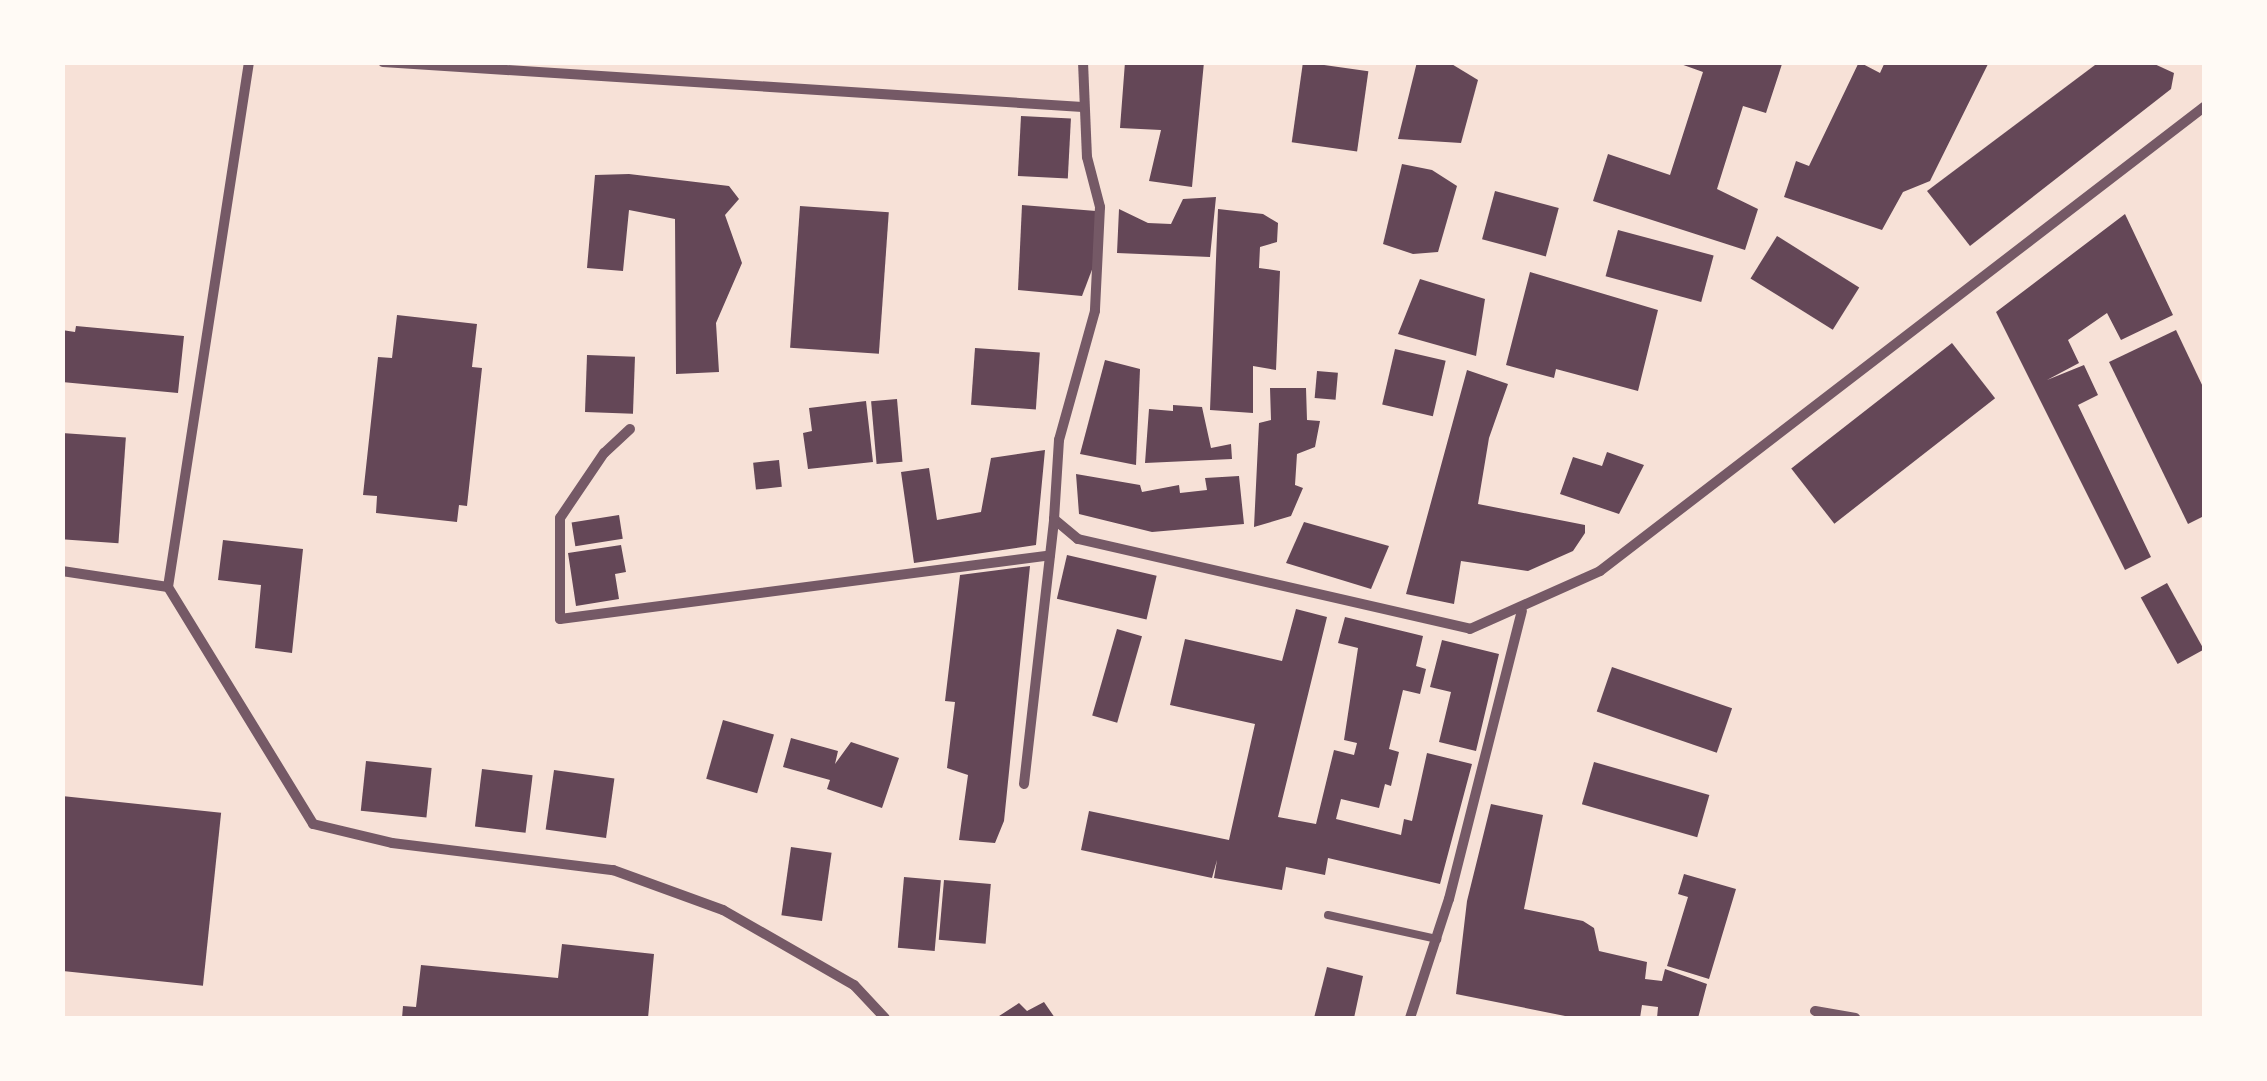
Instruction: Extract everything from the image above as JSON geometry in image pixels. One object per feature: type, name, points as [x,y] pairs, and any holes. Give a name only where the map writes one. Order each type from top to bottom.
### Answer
[{"type":"street","points":[[250,62],[168,588],[313,824],[392,843],[613,870],[724,910],[854,985],[885,1018]]},
{"type":"street","points":[[383,62],[1083,107]]},
{"type":"street","points":[[1024,784],[1054,519],[1059,440],[1095,311],[1100,207],[1086,157],[1082,62]]},
{"type":"street","points":[[1054,519],[1078,538],[1444,626],[1470,629],[1522,611],[1600,571],[2204,106]]},
{"type":"street","points":[[630,430],[604,453],[560,518],[560,619],[1050,555]]},
{"type":"street","points":[[62,572],[168,588]]},
{"type":"street","points":[[1410,1018],[1438,939],[1522,611]]},
{"type":"street","points":[[1816,1010],[1855,1018]]},
{"type":"lane","points":[[1328,915],[1438,939]]},
{"type":"building","points":[[1125,62],[1204,62],[1192,187],[1149,181],[1161,130],[1120,128]]},
{"type":"building","points":[[1303,62],[1368,71],[1357,151],[1292,142]]},
{"type":"building","points":[[1417,62],[1450,63],[1478,80],[1461,143],[1398,139]]},
{"type":"building","points":[[1675,62],[1782,64],[1766,113],[1743,106],[1717,189],[1758,209],[1745,250],[1593,201],[1608,154],[1670,175],[1703,72]]},
{"type":"building","points":[[1859,62],[1880,73],[1885,62],[1989,62],[1930,181],[1903,192],[1882,230],[1784,197],[1796,161],[1809,166]]},
{"type":"building","points":[[2099,62],[2150,62],[2174,73],[2171,89],[1970,246],[1927,191]]},
{"type":"building","points":[[1021,116],[1071,119],[1068,179],[1018,176]]},
{"type":"building","points":[[1402,164],[1432,170],[1457,186],[1438,252],[1413,254],[1383,244]]},
{"type":"building","points":[[629,174],[729,186],[739,199],[725,215],[742,263],[716,323],[719,372],[676,374],[675,219],[629,210],[623,271],[587,268],[595,175]]},
{"type":"building","points":[[1495,191],[1559,208],[1546,256],[1482,239]]},
{"type":"building","points":[[1216,197],[1210,257],[1117,253],[1119,209],[1148,223],[1171,224],[1183,199]]},
{"type":"building","points":[[1022,205],[1096,211],[1093,267],[1082,296],[1018,290]]},
{"type":"building","points":[[800,206],[889,212],[879,354],[790,348]]},
{"type":"building","points":[[1218,209],[1263,214],[1278,223],[1277,242],[1260,247],[1259,268],[1280,271],[1276,370],[1253,366],[1253,413],[1210,410]]},
{"type":"building","points":[[2125,214],[2173,315],[2121,340],[2107,313],[2068,340],[2079,363],[2047,380],[2084,365],[2098,395],[2078,405],[2151,557],[2125,570],[1996,312]]},
{"type":"building","points":[[1618,230],[1714,256],[1701,302],[1606,276]]},
{"type":"building","points":[[1777,236],[1859,287],[1833,330],[1751,278]]},
{"type":"building","points":[[1530,272],[1658,310],[1638,391],[1556,369],[1554,378],[1506,365]]},
{"type":"building","points":[[1420,279],[1485,299],[1476,356],[1398,334]]},
{"type":"building","points":[[397,315],[477,324],[472,367],[482,368],[467,506],[459,505],[457,522],[376,513],[377,496],[363,495],[378,357],[392,358]]},
{"type":"building","points":[[76,326],[184,336],[178,393],[62,382],[62,330],[75,332]]},
{"type":"building","points":[[2176,330],[2204,389],[2204,516],[2188,524],[2109,362]]},
{"type":"building","points":[[1952,343],[1995,398],[1834,524],[1791,469]]},
{"type":"building","points":[[975,348],[1040,353],[1036,409],[971,405]]},
{"type":"building","points":[[1395,349],[1446,361],[1433,416],[1382,405]]},
{"type":"building","points":[[587,355],[635,357],[633,414],[585,412]]},
{"type":"building","points":[[1105,360],[1140,369],[1136,465],[1080,454]]},
{"type":"building","points":[[1467,370],[1508,384],[1489,438],[1478,504],[1585,525],[1585,533],[1573,551],[1528,571],[1461,561],[1454,604],[1406,594]]},
{"type":"building","points":[[1317,371],[1338,373],[1336,400],[1315,398]]},
{"type":"building","points":[[1270,388],[1306,388],[1307,420],[1320,421],[1315,447],[1297,454],[1295,485],[1303,488],[1291,516],[1254,527],[1259,423],[1271,420]]},
{"type":"building","points":[[897,399],[902,462],[877,464],[871,401]]},
{"type":"building","points":[[866,401],[873,462],[808,469],[803,433],[812,431],[809,408]]},
{"type":"building","points":[[1173,405],[1202,407],[1211,448],[1231,444],[1232,459],[1145,463],[1149,409],[1173,411]]},
{"type":"building","points":[[62,433],[126,437],[118,543],[62,539]]},
{"type":"building","points":[[1045,450],[1036,545],[914,563],[901,472],[929,468],[937,520],[981,512],[991,458]]},
{"type":"building","points":[[1607,452],[1644,465],[1619,514],[1560,494],[1573,457],[1602,466]]},
{"type":"building","points":[[779,460],[782,487],[756,490],[753,463]]},
{"type":"building","points":[[1076,474],[1140,485],[1142,492],[1179,485],[1180,493],[1207,490],[1205,478],[1239,476],[1244,524],[1152,532],[1079,514]]},
{"type":"building","points":[[619,515],[623,539],[575,546],[572,523]]},
{"type":"building","points":[[1304,522],[1389,546],[1371,589],[1286,563]]},
{"type":"building","points":[[223,540],[303,549],[292,653],[255,648],[261,585],[218,580]]},
{"type":"building","points":[[621,545],[626,572],[615,574],[619,599],[576,606],[568,553]]},
{"type":"building","points":[[1067,555],[1157,576],[1147,620],[1057,599]]},
{"type":"building","points":[[1030,566],[1004,821],[995,843],[959,840],[968,775],[947,768],[955,702],[945,701],[960,575]]},
{"type":"building","points":[[2167,583],[2204,649],[2178,664],[2141,598]]},
{"type":"building","points":[[1296,609],[1327,617],[1278,817],[1316,824],[1334,750],[1354,755],[1357,743],[1344,740],[1358,648],[1338,643],[1345,617],[1423,636],[1416,666],[1426,669],[1420,694],[1403,690],[1389,749],[1399,752],[1391,786],[1385,784],[1379,808],[1341,799],[1336,819],[1401,835],[1404,819],[1412,821],[1427,753],[1472,764],[1440,884],[1328,858],[1325,875],[1286,867],[1282,890],[1214,878],[1217,860],[1212,878],[1081,850],[1089,811],[1229,840],[1255,724],[1170,705],[1185,639],[1282,661]]},
{"type":"building","points":[[1117,629],[1142,636],[1117,723],[1092,716]]},
{"type":"building","points":[[1442,640],[1499,654],[1476,751],[1439,742],[1451,692],[1430,687]]},
{"type":"building","points":[[1612,667],[1732,708],[1717,753],[1597,711]]},
{"type":"building","points":[[723,720],[774,735],[757,793],[706,779]]},
{"type":"building","points":[[791,738],[838,751],[835,764],[851,742],[899,758],[882,808],[827,789],[830,780],[783,767]]},
{"type":"building","points":[[366,761],[432,768],[426,818],[361,811]]},
{"type":"building","points":[[1594,762],[1709,795],[1697,837],[1582,804]]},
{"type":"building","points":[[482,769],[533,775],[526,833],[475,827]]},
{"type":"building","points":[[554,770],[614,778],[606,838],[546,829]]},
{"type":"building","points":[[62,796],[221,813],[203,986],[62,971]]},
{"type":"building","points":[[1491,804],[1543,815],[1524,909],[1583,921],[1594,928],[1599,951],[1647,962],[1645,979],[1662,981],[1665,969],[1707,984],[1698,1018],[1657,1018],[1658,1007],[1642,1005],[1640,1018],[1575,1018],[1456,994],[1467,901]]},
{"type":"building","points":[[791,847],[832,853],[822,921],[781,915]]},
{"type":"building","points":[[1684,874],[1736,889],[1709,979],[1667,966],[1688,897],[1678,894]]},
{"type":"building","points":[[904,877],[941,880],[935,951],[898,948]]},
{"type":"building","points":[[944,880],[991,884],[986,944],[939,940]]},
{"type":"building","points":[[562,944],[654,954],[648,1018],[402,1018],[403,1006],[416,1007],[421,965],[558,978]]},
{"type":"building","points":[[1327,967],[1363,976],[1354,1018],[1314,1018]]},
{"type":"building","points":[[1044,1002],[1055,1018],[996,1018],[1019,1003],[1027,1011]]}]
